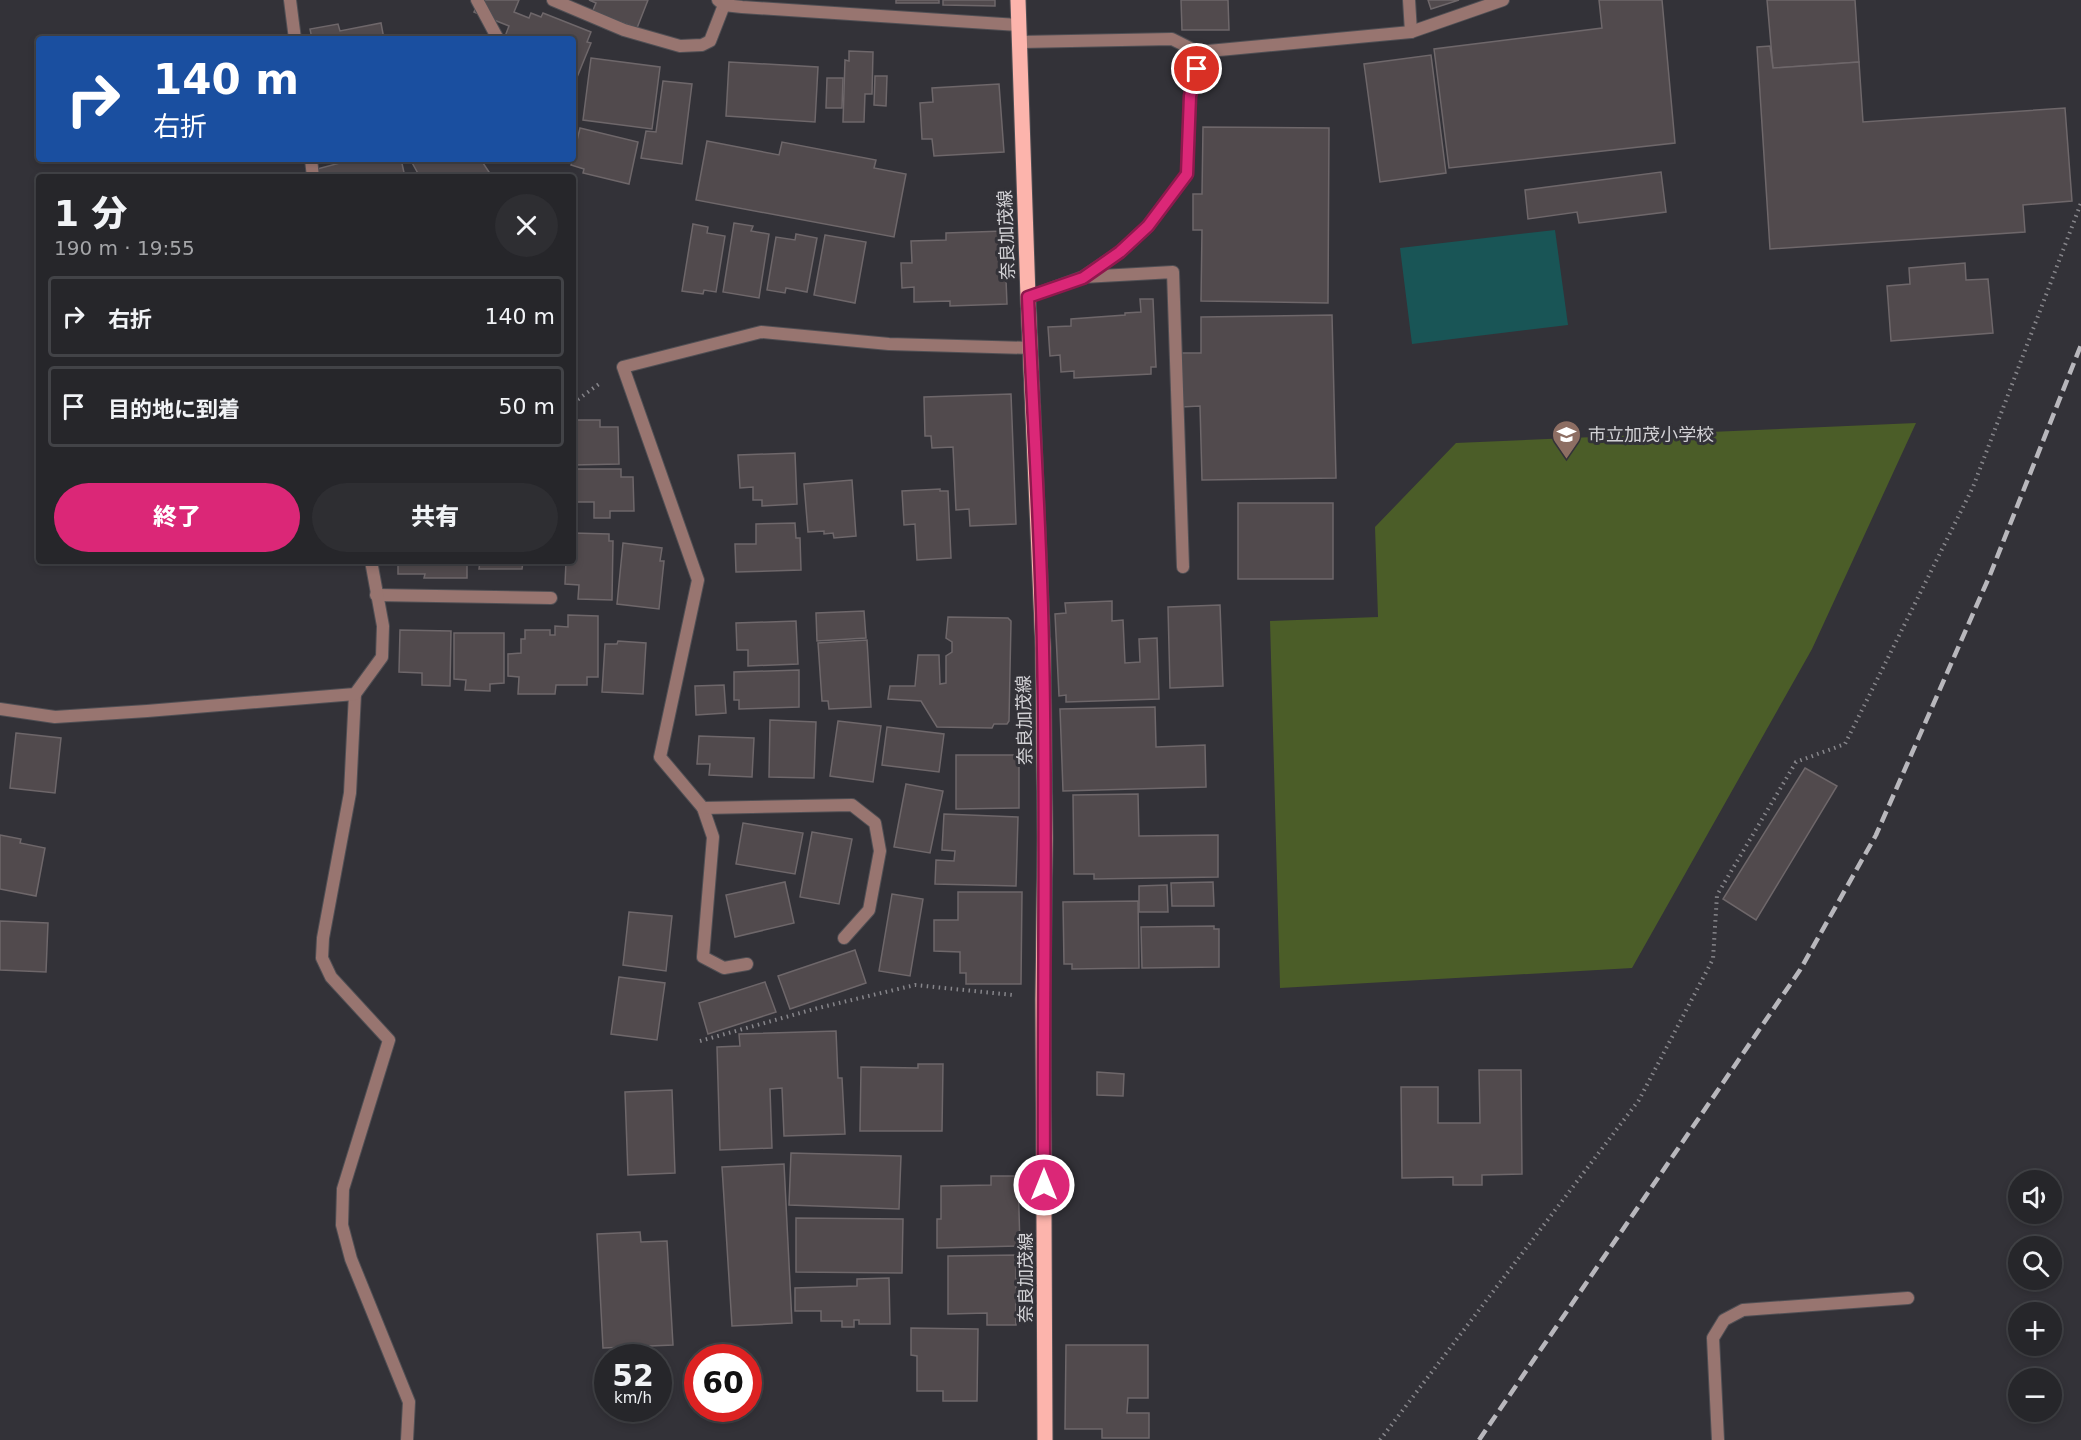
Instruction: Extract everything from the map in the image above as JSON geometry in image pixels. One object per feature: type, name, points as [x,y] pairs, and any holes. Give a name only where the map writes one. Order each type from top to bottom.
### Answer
[{"type":"main road","name":"奈良加茂線","points":[[1018,0],[1043,648],[1045,1440]]},
{"type":"street","points":[[290,0],[295,36]]},
{"type":"street","points":[[477,0],[496,36]]},
{"type":"street","points":[[554,0],[624,30],[680,46],[702,45],[710,41],[721,2],[835,14],[1019,25]]},
{"type":"street","points":[[1409,0],[1411,32]]},
{"type":"street","points":[[1020,42],[1172,39],[1198,52],[1411,32],[1503,0]]},
{"type":"street","points":[[1083,278],[1120,252],[1148,226],[1187,174],[1190,96],[1197,69],[1198,52]]},
{"type":"street","points":[[1028,297],[1083,278],[1173,272],[1183,567]]},
{"type":"street","points":[[747,964],[724,968],[703,957],[713,837],[703,808],[660,757],[698,580],[623,367],[761,332],[890,344],[1030,348]]},
{"type":"street","points":[[371,564],[383,626],[382,657],[355,694],[350,793],[323,938],[322,958],[331,977],[389,1040],[343,1189],[342,1225],[351,1259],[409,1402],[407,1440]]},
{"type":"street","points":[[376,596],[551,598]]},
{"type":"street","points":[[0,709],[55,717],[355,694]]},
{"type":"street","points":[[703,808],[852,805],[874,823],[880,852],[868,910],[844,938]]},
{"type":"street","points":[[1718,1440],[1713,1338],[1724,1320],[1743,1310],[1908,1298]]},
{"type":"path","points":[[1380,1440],[1639,1100],[1713,959],[1717,895],[1796,762],[1845,744],[1973,487],[2081,203]]},
{"type":"path","points":[[700,1041],[819,1008],[915,985],[1043,999]]},
{"type":"green space","points":[[1916,423],[1812,649],[1632,968],[1280,988],[1270,621],[1378,617],[1375,527],[1456,443]]},
{"type":"water","points":[[1555,230],[1568,325],[1412,344],[1400,248]]},
{"type":"building","points":[[479,0],[519,0],[514,12],[529,18],[531,13],[541,17],[543,13],[591,32],[587,42],[591,43],[576,80],[576,36],[505,36],[509,26],[474,12]]},
{"type":"building","points":[[589,0],[648,0],[637,28],[591,15],[596,3]]},
{"type":"building","points":[[896,0],[939,0],[939,3],[896,3]]},
{"type":"building","points":[[943,0],[995,0],[995,6],[943,5]]},
{"type":"building","points":[[1181,0],[1228,0],[1229,30],[1182,30]]},
{"type":"building","points":[[1428,0],[1459,0],[1431,9]]},
{"type":"building","points":[[1599,0],[1662,0],[1675,143],[1449,168],[1434,49],[1602,28]]},
{"type":"building","points":[[1767,0],[1855,0],[1859,62],[1773,68]]},
{"type":"building","points":[[381,23],[383,36],[311,36],[310,29],[338,24],[340,31]]},
{"type":"building","points":[[1770,46],[1773,68],[1859,62],[1863,122],[2065,108],[2072,201],[2023,205],[2025,232],[1770,249],[1757,47]]},
{"type":"building","points":[[849,51],[873,52],[872,94],[865,94],[864,122],[843,122],[845,60],[849,61]]},
{"type":"building","points":[[1431,55],[1446,173],[1380,182],[1364,64]]},
{"type":"building","points":[[591,58],[660,67],[652,129],[583,120]]},
{"type":"building","points":[[729,62],[818,67],[815,122],[726,116]]},
{"type":"building","points":[[875,76],[887,76],[886,106],[874,105]]},
{"type":"building","points":[[827,78],[843,78],[842,108],[826,108]]},
{"type":"building","points":[[663,81],[692,84],[682,164],[641,158],[646,131],[656,132]]},
{"type":"building","points":[[999,84],[1004,152],[934,156],[932,139],[922,139],[920,103],[933,102],[932,88]]},
{"type":"building","points":[[1203,127],[1329,128],[1328,303],[1201,301],[1202,230],[1193,230],[1193,194],[1202,194]]},
{"type":"building","points":[[580,128],[638,142],[629,184],[583,173],[584,169],[571,165],[572,162],[576,162],[576,144]]},
{"type":"building","points":[[707,141],[779,155],[782,142],[876,160],[874,168],[906,174],[894,237],[696,200]]},
{"type":"building","points":[[344,162],[402,162],[404,174],[318,174],[317,169]]},
{"type":"building","points":[[412,162],[485,162],[483,163],[490,174],[418,174]]},
{"type":"building","points":[[1661,172],[1666,212],[1579,223],[1577,212],[1528,219],[1525,190]]},
{"type":"building","points":[[734,223],[753,226],[751,231],[769,234],[759,298],[723,292]]},
{"type":"building","points":[[693,224],[708,227],[707,233],[725,236],[716,292],[704,290],[703,294],[682,291]]},
{"type":"building","points":[[1004,231],[1007,304],[950,306],[950,301],[914,302],[914,287],[902,288],[901,263],[912,263],[911,241],[946,240],[946,233]]},
{"type":"building","points":[[796,234],[817,238],[807,292],[786,288],[785,293],[767,290],[776,237],[795,240]]},
{"type":"building","points":[[825,235],[866,242],[855,303],[814,295]]},
{"type":"building","points":[[1965,263],[1966,280],[1988,279],[1993,333],[1891,341],[1887,286],[1910,284],[1909,268]]},
{"type":"building","points":[[1140,299],[1153,299],[1156,367],[1151,367],[1151,374],[1074,378],[1074,371],[1061,372],[1060,355],[1050,356],[1048,327],[1071,326],[1071,319],[1141,312]]},
{"type":"building","points":[[1332,315],[1336,478],[1202,480],[1200,406],[1181,407],[1180,353],[1201,353],[1201,317]]},
{"type":"building","points":[[1011,394],[1016,524],[970,526],[969,509],[956,510],[953,447],[932,448],[931,436],[925,436],[924,397]]},
{"type":"building","points":[[576,420],[600,420],[600,427],[618,427],[619,464],[576,465]]},
{"type":"building","points":[[795,453],[797,504],[762,506],[762,500],[753,500],[753,487],[740,488],[738,455]]},
{"type":"building","points":[[576,469],[621,469],[621,477],[633,477],[634,511],[610,511],[610,518],[594,518],[594,502],[577,502]]},
{"type":"building","points":[[852,480],[856,536],[834,538],[833,533],[808,532],[804,484]]},
{"type":"building","points":[[940,489],[940,491],[948,491],[951,558],[917,560],[915,524],[904,525],[902,491]]},
{"type":"building","points":[[1238,503],[1333,503],[1333,579],[1238,579]]},
{"type":"building","points":[[795,523],[796,538],[800,538],[801,570],[736,572],[735,544],[756,544],[756,524]]},
{"type":"building","points":[[576,533],[609,534],[609,541],[613,541],[612,600],[578,599],[579,585],[565,584],[566,564],[576,564]]},
{"type":"building","points":[[623,543],[662,548],[660,561],[664,561],[659,609],[617,604]]},
{"type":"building","points":[[398,564],[467,564],[467,578],[424,578],[425,574],[398,574]]},
{"type":"building","points":[[480,564],[523,564],[522,569],[479,569]]},
{"type":"building","points":[[1112,601],[1112,621],[1123,620],[1125,663],[1140,662],[1139,639],[1157,638],[1159,699],[1066,702],[1066,695],[1059,696],[1055,614],[1066,613],[1065,603]]},
{"type":"building","points":[[1220,605],[1223,686],[1170,688],[1168,607]]},
{"type":"building","points":[[864,611],[866,638],[817,641],[816,613]]},
{"type":"building","points":[[568,615],[598,616],[598,677],[587,677],[587,685],[556,685],[555,694],[518,694],[519,677],[508,676],[508,654],[521,653],[521,639],[525,639],[525,630],[550,630],[550,635],[555,635],[555,626],[568,627]]},
{"type":"building","points":[[948,617],[1008,618],[1011,621],[1009,721],[1007,724],[994,724],[992,728],[937,727],[921,701],[888,699],[890,686],[915,686],[918,655],[939,655],[940,684],[946,683],[946,656],[952,652],[952,642],[946,638]]},
{"type":"building","points":[[796,621],[798,664],[748,666],[748,650],[737,650],[736,623]]},
{"type":"building","points":[[400,630],[451,631],[450,686],[422,685],[422,673],[399,672]]},
{"type":"building","points":[[454,633],[504,633],[504,683],[490,684],[490,691],[465,690],[466,680],[454,679]]},
{"type":"building","points":[[867,640],[871,707],[829,709],[828,701],[822,701],[818,643]]},
{"type":"building","points":[[618,641],[646,643],[643,694],[602,692],[605,644],[617,644]]},
{"type":"building","points":[[799,670],[799,707],[739,709],[739,700],[734,700],[734,672]]},
{"type":"building","points":[[724,685],[726,713],[696,715],[695,686]]},
{"type":"building","points":[[1155,707],[1156,747],[1205,745],[1206,787],[1063,791],[1060,709]]},
{"type":"building","points":[[770,720],[816,722],[814,778],[769,777]]},
{"type":"building","points":[[838,721],[881,726],[873,782],[830,776]]},
{"type":"building","points":[[887,727],[944,734],[939,772],[882,765]]},
{"type":"building","points":[[16,733],[61,738],[55,793],[10,788]]},
{"type":"building","points":[[699,736],[754,738],[752,777],[709,775],[710,764],[697,764]]},
{"type":"building","points":[[956,755],[1019,755],[1019,808],[956,809]]},
{"type":"building","points":[[1805,768],[1837,786],[1756,920],[1723,899]]},
{"type":"building","points":[[906,784],[943,791],[930,853],[894,847]]},
{"type":"building","points":[[1138,794],[1139,836],[1218,835],[1218,877],[1094,879],[1094,874],[1074,874],[1073,795]]},
{"type":"building","points":[[944,814],[1018,817],[1016,886],[935,884],[936,860],[954,861],[955,851],[942,850]]},
{"type":"building","points":[[743,823],[803,833],[795,874],[736,864]]},
{"type":"building","points":[[812,832],[852,839],[839,904],[800,897]]},
{"type":"building","points":[[0,835],[21,839],[20,843],[45,848],[36,896],[0,889]]},
{"type":"building","points":[[785,882],[794,923],[735,937],[726,895]]},
{"type":"building","points":[[1213,882],[1214,906],[1172,906],[1171,883]]},
{"type":"building","points":[[1167,885],[1168,912],[1139,912],[1139,886]]},
{"type":"building","points":[[958,892],[1022,892],[1021,984],[966,984],[966,973],[960,973],[960,952],[934,951],[934,920],[958,920]]},
{"type":"building","points":[[892,894],[923,899],[910,976],[879,971]]},
{"type":"building","points":[[1138,901],[1139,968],[1072,969],[1072,964],[1064,964],[1063,902]]},
{"type":"building","points":[[629,912],[672,916],[666,971],[623,965]]},
{"type":"building","points":[[0,921],[48,923],[46,972],[0,970]]},
{"type":"building","points":[[1214,926],[1214,929],[1219,929],[1219,967],[1142,968],[1141,927]]},
{"type":"building","points":[[855,950],[866,983],[790,1009],[778,976]]},
{"type":"building","points":[[619,977],[665,983],[657,1040],[611,1034]]},
{"type":"building","points":[[765,982],[776,1012],[708,1034],[699,1003]]},
{"type":"building","points":[[836,1031],[838,1078],[842,1078],[845,1134],[784,1136],[782,1088],[770,1089],[772,1148],[720,1150],[717,1047],[740,1046],[739,1034]]},
{"type":"building","points":[[918,1064],[943,1064],[942,1131],[860,1131],[861,1067],[918,1068]]},
{"type":"building","points":[[1479,1070],[1521,1070],[1522,1174],[1482,1175],[1482,1185],[1453,1185],[1453,1177],[1402,1178],[1401,1087],[1438,1087],[1438,1123],[1480,1123]]},
{"type":"building","points":[[1097,1072],[1124,1074],[1123,1096],[1097,1095]]},
{"type":"building","points":[[672,1090],[675,1173],[628,1175],[625,1092]]},
{"type":"building","points":[[791,1153],[901,1156],[899,1209],[789,1205]]},
{"type":"building","points":[[784,1164],[792,1323],[732,1326],[722,1167]]},
{"type":"building","points":[[991,1176],[1018,1176],[1020,1246],[937,1248],[937,1219],[941,1219],[941,1186],[991,1185]]},
{"type":"building","points":[[796,1218],[903,1219],[902,1273],[796,1272]]},
{"type":"building","points":[[640,1232],[641,1242],[667,1241],[673,1345],[603,1344],[597,1234]]},
{"type":"building","points":[[1016,1255],[1016,1325],[987,1325],[987,1313],[948,1314],[948,1256]]},
{"type":"building","points":[[889,1278],[890,1324],[859,1324],[859,1320],[854,1320],[854,1327],[842,1327],[842,1321],[821,1321],[821,1311],[795,1311],[795,1288],[857,1286],[857,1279]]},
{"type":"building","points":[[911,1328],[978,1329],[977,1401],[943,1401],[943,1391],[917,1391],[917,1356],[911,1355]]},
{"type":"building","points":[[1066,1345],[1148,1345],[1148,1398],[1128,1398],[1127,1413],[1149,1413],[1149,1438],[1102,1438],[1102,1429],[1065,1429]]},
{"type":"railway","points":[[1479,1440],[1800,970],[1876,835],[1990,575],[2081,345]]},
{"type":"place","name":"市立加茂小学校","points":[[1567,460]]},
{"type":"route","points":[[1044,1185],[1043,648],[1028,297],[1083,278],[1120,252],[1148,226],[1187,174],[1190,96],[1197,69]]}]
